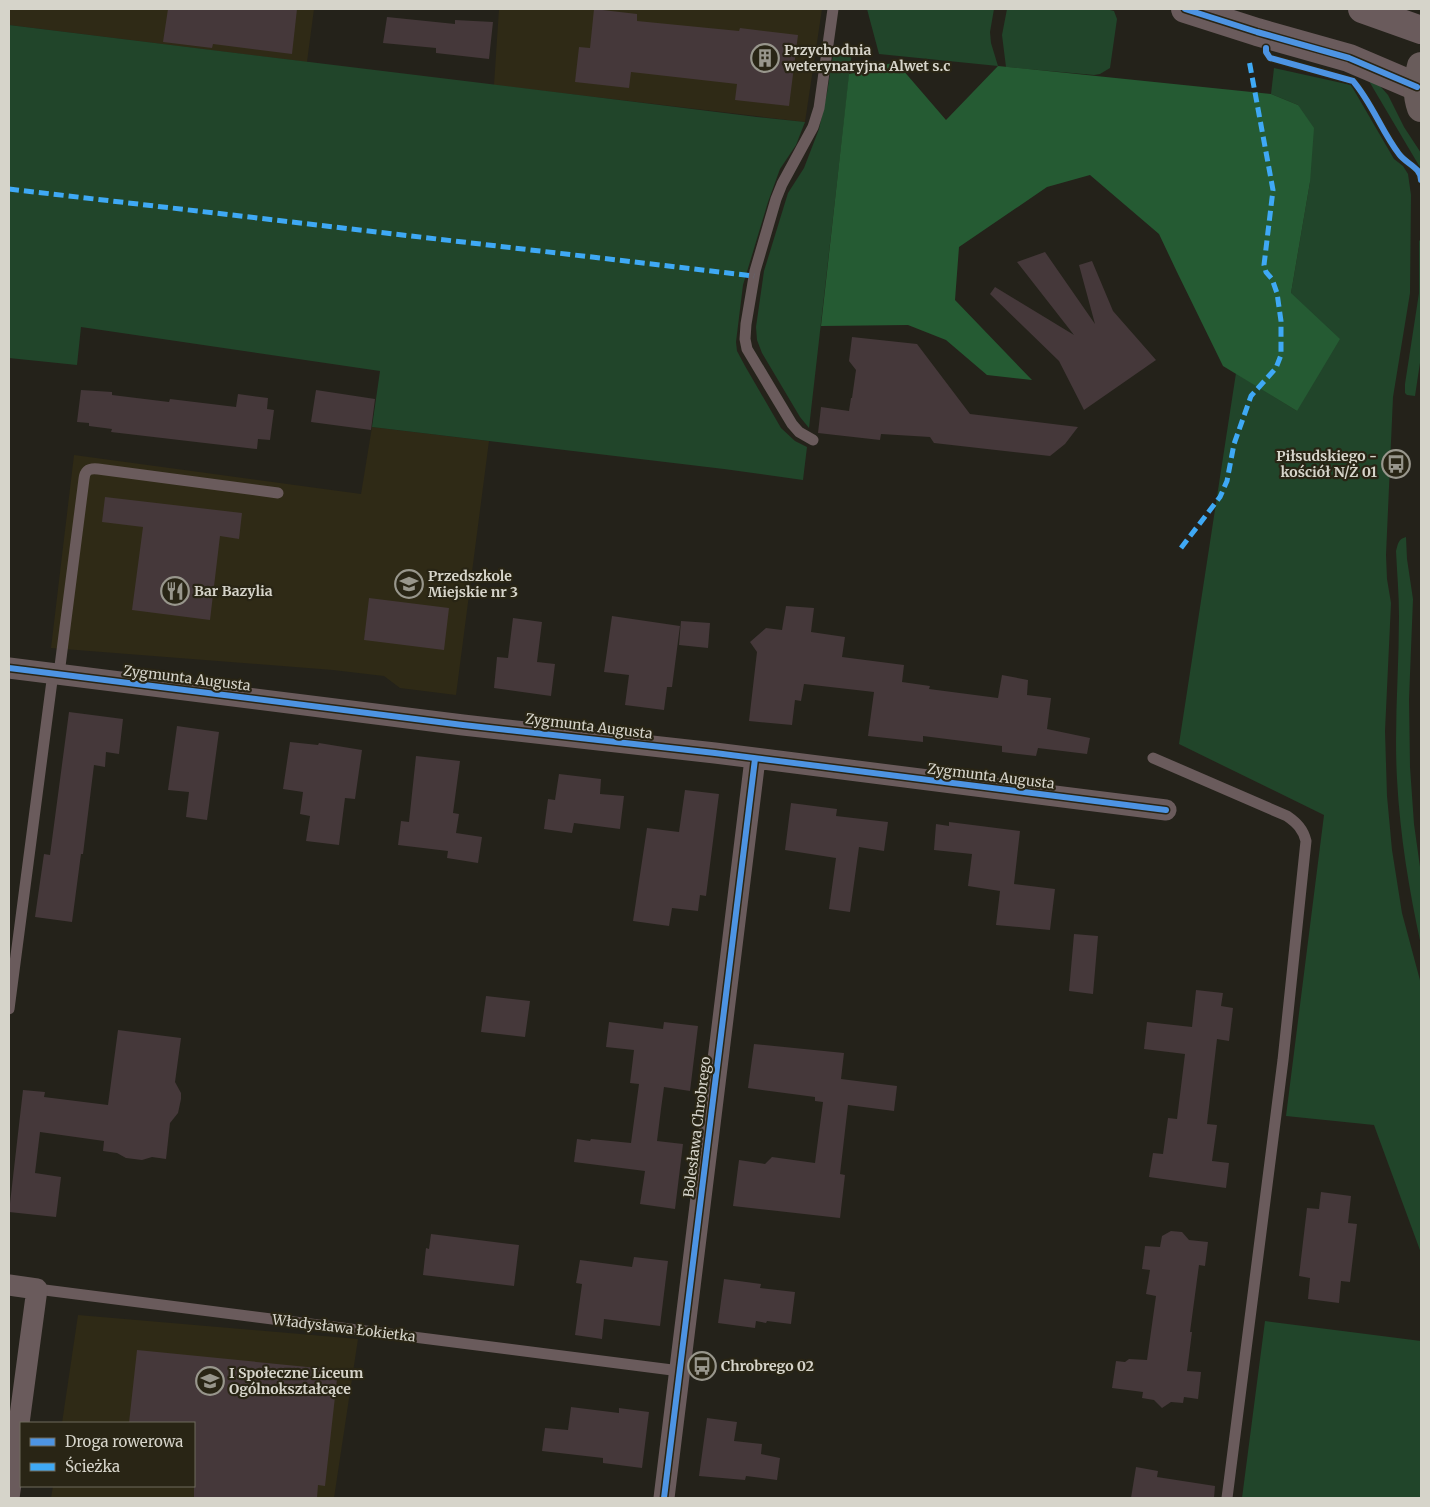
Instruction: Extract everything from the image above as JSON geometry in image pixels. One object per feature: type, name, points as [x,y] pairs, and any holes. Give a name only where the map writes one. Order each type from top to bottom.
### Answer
[{"type":"street","points":[[1185,9],[1349,58],[1420,87]]},
{"type":"street","points":[[1362,9],[1421,30]]},
{"type":"street","name":"Zygmunta Augusta","points":[[9,668],[1166,810]]},
{"type":"street","name":"Bolesława Chrobrego","points":[[664,1498],[755,759]]},
{"type":"street","name":"Władysława Łokietka","points":[[9,1285],[37,1289]]},
{"type":"street","points":[[9,1498],[37,1289]]},
{"type":"lane","points":[[813,440],[799,432],[792,424],[747,349],[745,338],[755,272],[776,199],[782,184],[813,127],[819,108],[833,9]]},
{"type":"lane","points":[[9,1009],[86,471],[98,469],[278,492]]},
{"type":"lane","points":[[1153,758],[1287,816],[1298,824],[1303,831],[1306,841],[1283,1060],[1227,1498]]},
{"type":"lane","name":"Władysława Łokietka","points":[[37,1289],[680,1371]]},
{"type":"shaded area","points":[[9,9],[314,9],[307,62],[9,25]]},
{"type":"shaded area","points":[[499,9],[822,9],[805,122],[494,85]]},
{"type":"shaded area","points":[[372,427],[489,441],[456,695],[400,688],[384,676],[333,670],[51,648],[74,455],[361,494]]},
{"type":"shaded area","name":"I Społeczne Liceum Ogólnokształcące","points":[[78,1315],[358,1339],[334,1498],[51,1498],[53,1487],[195,1487],[195,1422],[62,1422]]},
{"type":"green space","points":[[867,9],[994,9],[990,32],[991,43],[998,66],[879,54]]},
{"type":"green space","points":[[1007,9],[1106,9],[1114,11],[1117,19],[1110,68],[1094,75],[1006,67],[1002,35]]},
{"type":"green space","points":[[9,25],[805,122],[796,145],[780,169],[768,202],[743,285],[736,342],[737,351],[781,428],[795,441],[807,447],[803,480],[372,427],[380,371],[81,327],[77,365],[9,358]]},
{"type":"green space","points":[[834,49],[852,51],[809,428],[800,417],[762,353],[757,340],[756,327],[764,271],[788,193],[804,168],[819,129]]},
{"type":"green space","points":[[896,62],[946,120],[998,66],[1271,94],[1298,105],[1314,128],[1310,182],[1291,293],[1340,339],[1297,411],[1223,366],[1159,234],[1090,175],[1047,187],[959,247],[955,300],[1032,380],[987,375],[946,340],[908,325],[821,326],[849,74]]},
{"type":"green space","points":[[1274,68],[1351,85],[1394,159],[1403,166],[1408,174],[1411,195],[1410,293],[1393,397],[1386,555],[1391,603],[1385,731],[1387,796],[1392,850],[1402,913],[1421,984],[1421,1253],[1374,1125],[1286,1116],[1324,815],[1179,744],[1236,373],[1297,411],[1291,293],[1310,182],[1298,105],[1271,94]]},
{"type":"green space","points":[[1363,71],[1373,78],[1388,95],[1404,127],[1421,153],[1421,169]]},
{"type":"green space","points":[[1421,239],[1421,356],[1415,396],[1405,393],[1405,384],[1419,293],[1419,241]]},
{"type":"green space","points":[[1406,537],[1413,599],[1409,699],[1410,767],[1414,824],[1421,874],[1421,945],[1403,842],[1396,759],[1399,616],[1396,551],[1400,540]]},
{"type":"green space","points":[[1265,1321],[1421,1341],[1421,1498],[1242,1498]]},
{"type":"building","points":[[168,9],[297,9],[292,54],[213,44],[212,48],[163,42]]},
{"type":"building","points":[[594,9],[637,14],[637,21],[739,31],[740,28],[798,35],[789,106],[735,100],[737,84],[631,72],[629,88],[575,82],[579,47],[590,48]]},
{"type":"building","points":[[387,17],[455,24],[455,20],[493,22],[489,59],[436,53],[436,48],[383,43]]},
{"type":"building","points":[[1045,252],[1095,324],[1079,265],[1092,261],[1113,311],[1156,360],[1084,410],[1059,361],[990,294],[995,287],[1074,335],[1017,262]]},
{"type":"building","points":[[852,337],[917,344],[970,414],[1078,427],[1065,444],[1050,456],[934,443],[930,437],[881,434],[880,440],[818,433],[821,407],[849,411],[856,370],[849,361]]},
{"type":"building","points":[[81,390],[112,392],[112,395],[169,402],[170,399],[236,407],[238,394],[268,398],[267,409],[274,410],[270,440],[258,439],[257,449],[111,432],[112,429],[89,426],[89,423],[77,422]]},
{"type":"building","points":[[316,390],[375,399],[371,430],[311,422]]},
{"type":"building","points":[[105,497],[242,513],[239,539],[220,536],[210,620],[132,610],[143,527],[102,522]]},
{"type":"building","name":"Przedszkole Miejskie nr 3","points":[[369,598],[449,608],[444,650],[364,640]]},
{"type":"building","points":[[786,606],[814,608],[811,632],[845,637],[842,657],[904,665],[902,682],[930,686],[929,689],[998,698],[1002,675],[1028,680],[1027,695],[1051,698],[1047,729],[1090,738],[1087,754],[1038,748],[1036,756],[1002,752],[1002,746],[923,736],[923,742],[868,736],[874,692],[804,684],[801,701],[795,700],[792,725],[749,721],[757,652],[750,642],[766,628],[782,630]]},
{"type":"building","points":[[612,616],[680,626],[672,687],[667,687],[664,710],[625,705],[629,675],[604,672]]},
{"type":"building","points":[[513,618],[542,622],[537,662],[555,664],[551,696],[494,688],[497,657],[508,658]]},
{"type":"building","points":[[681,621],[710,623],[708,648],[679,645]]},
{"type":"building","points":[[69,712],[123,719],[119,754],[106,752],[105,767],[94,765],[72,922],[35,917],[44,854],[50,855]]},
{"type":"building","points":[[177,726],[219,732],[207,820],[186,817],[189,792],[168,790]]},
{"type":"building","points":[[290,742],[318,745],[319,743],[362,750],[355,799],[345,798],[339,845],[306,841],[310,816],[300,814],[303,792],[283,789]]},
{"type":"building","points":[[416,756],[460,761],[453,813],[459,814],[456,833],[482,837],[478,863],[447,858],[448,851],[398,845],[401,821],[409,822]]},
{"type":"building","points":[[559,774],[601,779],[600,794],[624,796],[620,829],[574,823],[572,833],[544,829],[548,799],[555,800]]},
{"type":"building","points":[[685,790],[719,794],[706,896],[700,895],[698,911],[672,908],[669,926],[633,921],[647,828],[679,832]]},
{"type":"building","points":[[791,803],[837,809],[836,816],[888,822],[884,851],[859,847],[850,912],[829,909],[836,858],[785,850]]},
{"type":"building","points":[[949,822],[1020,831],[1014,884],[1055,889],[1050,930],[996,925],[1000,891],[968,886],[972,854],[934,850],[936,824],[949,826]]},
{"type":"building","points":[[1074,934],[1098,936],[1093,994],[1069,991]]},
{"type":"building","points":[[1196,990],[1223,993],[1221,1006],[1233,1008],[1229,1041],[1217,1039],[1207,1124],[1217,1125],[1212,1161],[1229,1163],[1226,1188],[1149,1177],[1153,1153],[1163,1154],[1168,1118],[1177,1119],[1185,1054],[1144,1049],[1147,1022],[1192,1027]]},
{"type":"building","points":[[486,996],[530,1001],[525,1037],[481,1032]]},
{"type":"building","points":[[609,1022],[663,1029],[664,1022],[698,1026],[690,1091],[664,1087],[661,1109],[657,1141],[683,1144],[675,1209],[640,1204],[645,1171],[574,1162],[577,1139],[631,1143],[639,1084],[630,1083],[634,1050],[606,1047]]},
{"type":"building","points":[[118,1030],[181,1038],[175,1082],[181,1093],[181,1099],[178,1113],[170,1123],[166,1159],[152,1157],[142,1160],[126,1158],[117,1153],[103,1151],[104,1141],[40,1132],[35,1173],[61,1177],[56,1217],[9,1212],[23,1090],[45,1092],[44,1097],[108,1105]]},
{"type":"building","points":[[754,1044],[844,1053],[841,1079],[897,1086],[894,1111],[848,1105],[840,1174],[845,1175],[840,1218],[733,1206],[739,1160],[765,1164],[772,1157],[815,1163],[823,1102],[815,1101],[815,1097],[748,1088]]},
{"type":"building","points":[[1321,1192],[1351,1196],[1348,1223],[1357,1224],[1350,1282],[1341,1281],[1339,1303],[1308,1299],[1310,1278],[1299,1276],[1307,1208],[1319,1209]]},
{"type":"building","points":[[1171,1231],[1182,1232],[1189,1240],[1208,1242],[1205,1266],[1199,1265],[1187,1371],[1201,1372],[1198,1399],[1184,1397],[1183,1403],[1171,1402],[1162,1408],[1154,1400],[1142,1398],[1143,1392],[1112,1388],[1116,1361],[1125,1362],[1129,1359],[1147,1360],[1156,1296],[1146,1294],[1150,1270],[1142,1269],[1145,1246],[1160,1247],[1162,1236]]},
{"type":"building","points":[[431,1234],[519,1245],[514,1286],[423,1275],[426,1248],[429,1249]]},
{"type":"building","points":[[634,1257],[668,1261],[660,1326],[604,1319],[602,1339],[575,1335],[582,1284],[576,1283],[580,1260],[632,1267]]},
{"type":"building","points":[[724,1279],[761,1284],[760,1288],[795,1292],[791,1324],[756,1321],[755,1328],[718,1323]]},
{"type":"building","points":[[137,1350],[338,1370],[325,1486],[318,1485],[317,1498],[194,1498],[195,1422],[129,1422]]},
{"type":"building","points":[[571,1407],[619,1413],[619,1408],[649,1412],[642,1468],[603,1463],[603,1458],[542,1451],[545,1428],[568,1430]]},
{"type":"building","points":[[707,1418],[737,1422],[734,1441],[762,1444],[761,1454],[780,1458],[777,1480],[746,1476],[745,1480],[699,1476]]},
{"type":"building","points":[[1136,1467],[1158,1471],[1157,1477],[1215,1486],[1214,1498],[1131,1498]]},
{"type":"marked path","points":[[1181,548],[1220,497],[1227,481],[1234,444],[1251,396],[1276,368],[1281,355],[1281,321],[1277,293],[1264,265],[1273,190],[1249,60]]},
{"type":"marked path","points":[[9,189],[754,276]]},
{"type":"cycle path","points":[[1185,9],[1349,58],[1417,87]]},
{"type":"cycle path","points":[[1266,48],[1270,58],[1353,81],[1393,145],[1402,157],[1419,172],[1421,180]]},
{"type":"cycle path","points":[[9,668],[463,725],[715,753],[1166,810]]},
{"type":"cycle path","points":[[664,1498],[755,759]]},
{"type":"place","name":"Przychodnia weterynaryjna Alwet s.c","points":[[765,58]]},
{"type":"place","name":"Piłsudskiego - kościół N/Ż 01","points":[[1396,464]]},
{"type":"place","name":"Przedszkole Miejskie nr 3","points":[[409,584]]},
{"type":"place","name":"Bar Bazylia","points":[[175,591]]},
{"type":"place","name":"Chrobrego 02","points":[[702,1366]]},
{"type":"place","name":"I Społeczne Liceum Ogólnokształcące","points":[[210,1381]]}]
